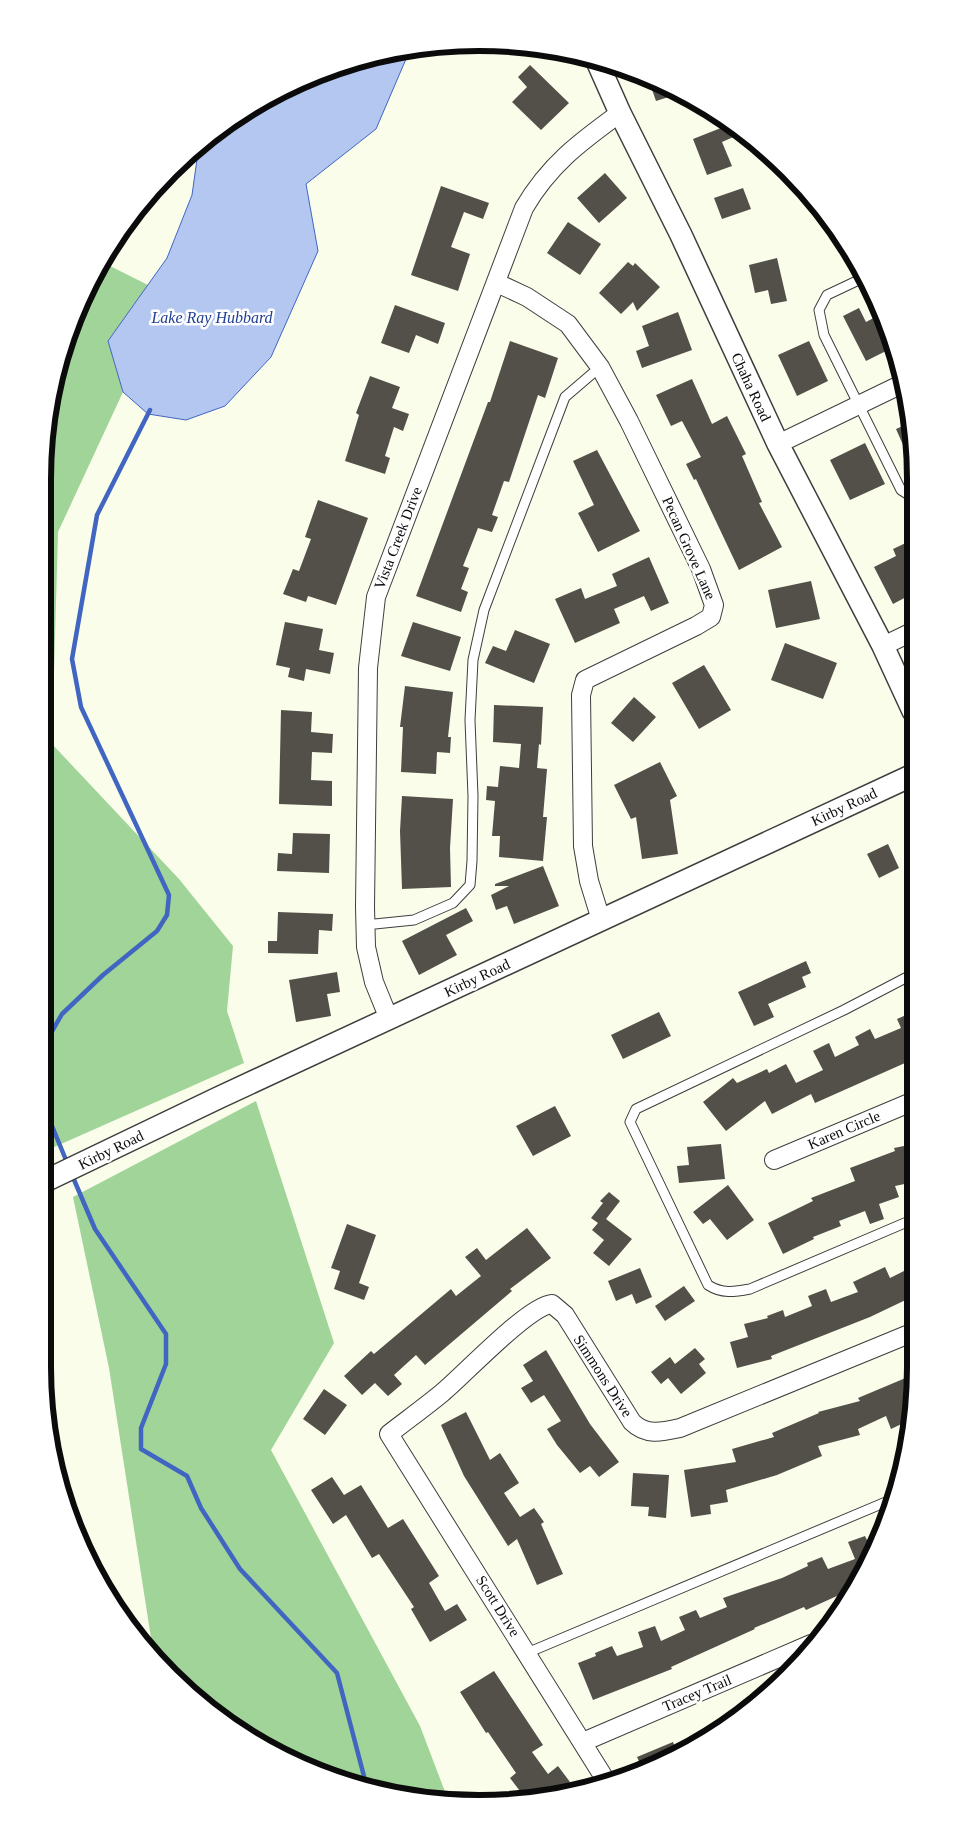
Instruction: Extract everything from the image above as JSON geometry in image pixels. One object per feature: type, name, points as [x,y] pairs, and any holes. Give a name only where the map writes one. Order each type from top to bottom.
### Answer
[{"type":"street","name":"Chaha Road","points":[[601,69],[620,113],[681,235],[778,444],[883,646],[907,698]]},
{"type":"street","name":"Vista Creek Drive","points":[[389,1019],[374,982],[366,947],[365,925],[368,668],[376,596],[497,283],[524,208],[536,188],[570,150],[620,113]]},
{"type":"street","name":"Pecan Grove Lane","points":[[497,283],[527,297],[568,324],[600,367],[629,421],[701,569],[714,605],[711,617],[704,622],[585,680],[581,695],[583,846],[589,880],[601,920]]},
{"type":"street","points":[[778,444],[897,386]]},
{"type":"street","points":[[883,646],[907,634]]},
{"type":"street","name":"Kirby Road","points":[[51,1178],[218,1098],[907,778]]},
{"type":"street","name":"Karen Circle","points":[[774,1160],[907,1104]]},
{"type":"street","name":"Simmons Drive","points":[[389,1434],[442,1393],[528,1316],[545,1304],[552,1304],[565,1315],[632,1422],[638,1428],[655,1432],[680,1428],[907,1335]]},
{"type":"street","name":"Scott Drive","points":[[389,1434],[604,1776]]},
{"type":"street","name":"Tracey Trail","points":[[584,1742],[802,1648]]},
{"type":"lane","points":[[858,280],[827,295],[819,310],[824,335],[901,490],[907,494]]},
{"type":"lane","points":[[365,925],[414,920],[454,903],[470,885],[473,806],[470,720],[473,660],[484,610],[565,397],[600,367]]},
{"type":"lane","points":[[907,977],[844,1010],[636,1109],[630,1122],[708,1285],[718,1291],[734,1292],[750,1289],[907,1222]]},
{"type":"lane","points":[[527,1653],[884,1503]]},
{"type":"green space","points":[[109,265],[148,285],[108,341],[123,392],[58,532],[52,744],[179,879],[233,946],[227,1011],[244,1063],[51,1148],[52,451],[59,396],[66,368],[84,315]]},
{"type":"green space","points":[[256,1101],[334,1343],[271,1450],[420,1726],[446,1793],[396,1787],[368,1780],[315,1762],[290,1751],[241,1723],[197,1689],[158,1650],[151,1638],[109,1368],[73,1197]]},
{"type":"water","name":"Lake Ray Hubbard","points":[[406,57],[376,129],[306,184],[318,251],[271,357],[225,406],[186,420],[148,414],[123,392],[108,341],[167,258],[192,195],[197,157],[241,123],[290,95],[315,84],[368,66]]},
{"type":"building","points":[[530,65],[569,103],[541,130],[512,102],[527,87],[518,77]]},
{"type":"building","points":[[651,88],[670,96],[656,101]]},
{"type":"building","points":[[723,127],[735,137],[722,142],[732,166],[707,175],[693,139]]},
{"type":"building","points":[[605,173],[627,198],[599,223],[577,198]]},
{"type":"building","points":[[441,186],[489,203],[483,219],[464,212],[451,247],[470,254],[458,291],[411,275]]},
{"type":"building","points":[[743,188],[751,209],[722,219],[714,198]]},
{"type":"building","points":[[568,222],[601,244],[580,275],[547,253]]},
{"type":"building","points":[[777,258],[787,301],[771,304],[768,290],[755,293],[749,265]]},
{"type":"building","points":[[628,262],[633,266],[635,263],[660,287],[637,311],[633,302],[621,314],[599,293]]},
{"type":"building","points":[[395,305],[445,323],[438,344],[416,335],[409,353],[381,343]]},
{"type":"building","points":[[859,308],[866,322],[875,317],[887,351],[866,361],[843,316]]},
{"type":"building","points":[[678,312],[692,350],[642,368],[636,351],[649,346],[642,326]]},
{"type":"building","points":[[510,341],[558,358],[545,398],[538,395],[509,482],[504,481],[492,515],[498,517],[492,532],[478,528],[463,566],[469,568],[461,589],[468,592],[461,612],[416,596],[488,402],[490,402]]},
{"type":"building","points":[[809,341],[828,381],[797,396],[778,355]]},
{"type":"building","points":[[370,376],[400,387],[392,408],[409,414],[403,431],[394,427],[385,456],[390,458],[385,474],[345,461],[359,415],[356,413]]},
{"type":"building","points":[[692,379],[712,424],[727,416],[746,454],[742,456],[762,502],[759,503],[782,547],[739,570],[696,479],[694,480],[686,464],[701,457],[682,421],[671,426],[656,395]]},
{"type":"building","points":[[903,426],[906,452],[896,429]]},
{"type":"building","points":[[865,443],[885,484],[850,500],[830,460]]},
{"type":"building","points":[[597,450],[640,531],[598,552],[578,513],[594,505],[573,461]]},
{"type":"building","points":[[318,500],[368,518],[336,605],[308,596],[306,602],[283,594],[293,569],[299,571],[311,539],[305,537]]},
{"type":"building","points":[[907,542],[907,597],[893,604],[874,567],[896,556],[893,549]]},
{"type":"building","points":[[649,557],[669,603],[651,611],[644,596],[614,609],[620,623],[575,643],[555,599],[581,588],[585,599],[617,586],[612,574]]},
{"type":"building","points":[[811,581],[820,619],[776,628],[768,590]]},
{"type":"building","points":[[285,622],[323,629],[319,650],[334,653],[330,674],[306,669],[304,681],[288,677],[290,668],[276,665]]},
{"type":"building","points":[[413,622],[461,637],[450,671],[401,656]]},
{"type":"building","points":[[515,630],[550,644],[534,683],[485,663],[493,646],[506,651]]},
{"type":"building","points":[[785,643],[837,663],[823,699],[771,680]]},
{"type":"building","points":[[704,665],[731,710],[699,729],[672,683]]},
{"type":"building","points":[[405,686],[453,692],[448,737],[451,737],[450,753],[437,752],[436,774],[401,772],[403,727],[400,727]]},
{"type":"building","points":[[634,697],[656,717],[633,742],[611,723]]},
{"type":"building","points":[[494,705],[543,707],[541,745],[539,744],[537,768],[547,769],[543,817],[547,817],[543,861],[499,857],[500,836],[492,836],[495,801],[486,800],[487,786],[498,787],[500,766],[519,768],[521,744],[493,742]]},
{"type":"building","points":[[281,710],[312,712],[311,732],[333,734],[332,753],[312,752],[311,780],[332,781],[332,806],[279,804]]},
{"type":"building","points":[[660,762],[677,796],[670,800],[678,854],[642,859],[636,817],[631,819],[614,785]]},
{"type":"building","points":[[402,796],[453,799],[450,848],[451,887],[402,889],[400,831]]},
{"type":"building","points":[[293,833],[330,834],[329,873],[277,871],[278,853],[292,854]]},
{"type":"building","points":[[888,844],[899,868],[879,878],[867,854]]},
{"type":"building","points":[[543,866],[559,906],[514,924],[507,906],[496,910],[491,895],[509,886],[495,886],[495,884]]},
{"type":"building","points":[[466,908],[473,921],[446,935],[457,955],[419,975],[402,941]]},
{"type":"building","points":[[278,912],[333,914],[332,931],[319,930],[318,954],[268,953],[268,941],[277,941]]},
{"type":"building","points":[[806,961],[811,973],[802,977],[806,987],[768,1004],[774,1017],[754,1026],[738,992]]},
{"type":"building","points":[[337,972],[340,992],[327,994],[331,1016],[296,1022],[289,980]]},
{"type":"building","points":[[659,1012],[671,1036],[623,1059],[611,1035]]},
{"type":"building","points":[[907,1015],[907,1062],[815,1103],[811,1094],[772,1114],[765,1101],[726,1131],[703,1102],[733,1078],[737,1083],[767,1069],[769,1073],[786,1064],[796,1083],[823,1070],[813,1051],[829,1043],[835,1057],[859,1045],[855,1037],[870,1029],[875,1039],[901,1028],[897,1019]]},
{"type":"building","points":[[555,1106],[571,1136],[533,1156],[516,1126]]},
{"type":"building","points":[[721,1144],[725,1179],[679,1183],[677,1166],[689,1165],[687,1147]]},
{"type":"building","points":[[907,1145],[907,1183],[895,1186],[899,1197],[879,1204],[884,1219],[870,1224],[865,1211],[839,1221],[841,1226],[813,1237],[814,1239],[783,1254],[768,1223],[813,1201],[811,1198],[855,1181],[850,1168],[895,1151],[894,1148]]},
{"type":"building","points":[[728,1185],[754,1220],[727,1240],[710,1219],[703,1224],[693,1212]]},
{"type":"building","points":[[609,1192],[620,1201],[606,1219],[632,1239],[609,1266],[593,1253],[604,1240],[592,1230],[598,1223],[591,1218],[603,1203],[600,1201]]},
{"type":"building","points":[[347,1224],[376,1235],[359,1283],[369,1287],[364,1300],[334,1289],[340,1271],[331,1268]]},
{"type":"building","points":[[527,1228],[551,1258],[510,1289],[512,1291],[425,1365],[416,1355],[394,1375],[402,1384],[388,1396],[375,1383],[362,1395],[344,1376],[371,1351],[374,1354],[451,1289],[456,1296],[481,1276],[465,1257],[477,1248],[486,1260]]},
{"type":"building","points":[[885,1267],[890,1278],[907,1270],[907,1299],[870,1317],[771,1356],[772,1359],[737,1368],[730,1342],[748,1337],[744,1324],[768,1318],[767,1316],[783,1310],[785,1317],[812,1306],[808,1296],[826,1289],[831,1302],[858,1292],[853,1282]]},
{"type":"building","points":[[640,1268],[652,1297],[636,1304],[632,1294],[616,1301],[608,1281]]},
{"type":"building","points":[[684,1286],[695,1301],[665,1321],[655,1306]]},
{"type":"building","points":[[695,1348],[705,1359],[699,1364],[706,1373],[681,1394],[668,1378],[661,1384],[651,1372],[670,1357],[675,1364]]},
{"type":"building","points":[[546,1350],[590,1424],[619,1462],[599,1477],[590,1466],[580,1473],[557,1445],[547,1429],[561,1421],[544,1395],[531,1403],[521,1388],[533,1381],[523,1365]]},
{"type":"building","points":[[907,1378],[903,1423],[891,1429],[886,1416],[858,1429],[860,1435],[818,1446],[822,1456],[777,1475],[726,1490],[728,1502],[710,1505],[711,1514],[691,1517],[684,1470],[736,1462],[732,1449],[774,1437],[772,1433],[818,1412],[860,1401],[858,1398]]},
{"type":"building","points":[[324,1389],[347,1405],[325,1435],[303,1419]]},
{"type":"building","points":[[466,1412],[490,1460],[500,1453],[519,1483],[504,1493],[520,1517],[534,1508],[544,1522],[541,1524],[563,1574],[537,1585],[517,1539],[508,1546],[464,1476],[441,1425]]},
{"type":"building","points":[[633,1473],[669,1475],[666,1518],[648,1516],[649,1507],[631,1506]]},
{"type":"building","points":[[332,1477],[344,1495],[361,1485],[388,1528],[403,1519],[439,1576],[429,1583],[445,1611],[457,1604],[467,1620],[430,1642],[411,1609],[414,1607],[379,1554],[372,1558],[346,1515],[333,1524],[311,1490]]},
{"type":"building","points":[[865,1536],[867,1540],[871,1538],[841,1594],[806,1610],[804,1607],[754,1628],[671,1667],[672,1669],[593,1700],[578,1663],[596,1656],[595,1653],[612,1646],[617,1656],[643,1647],[638,1632],[655,1626],[661,1641],[685,1630],[679,1617],[696,1610],[700,1618],[727,1607],[723,1598],[782,1578],[808,1566],[807,1563],[822,1557],[828,1569],[855,1559],[848,1542]]},
{"type":"building","points":[[494,1671],[543,1745],[532,1752],[548,1774],[558,1766],[570,1782],[562,1787],[521,1792],[510,1778],[516,1773],[488,1732],[486,1733],[460,1692]]},
{"type":"building","points":[[673,1742],[675,1747],[640,1763],[637,1757]]},
{"type":"waterway","points":[[51,1033],[62,1014],[103,975],[157,931],[167,915],[169,895],[81,707],[72,659],[97,515],[150,410]]},
{"type":"waterway","points":[[51,1124],[68,1165]]},
{"type":"waterway","points":[[72,1175],[95,1229],[166,1334],[166,1364],[141,1428],[141,1449],[187,1476],[201,1508],[240,1569],[337,1673],[365,1779]]}]
